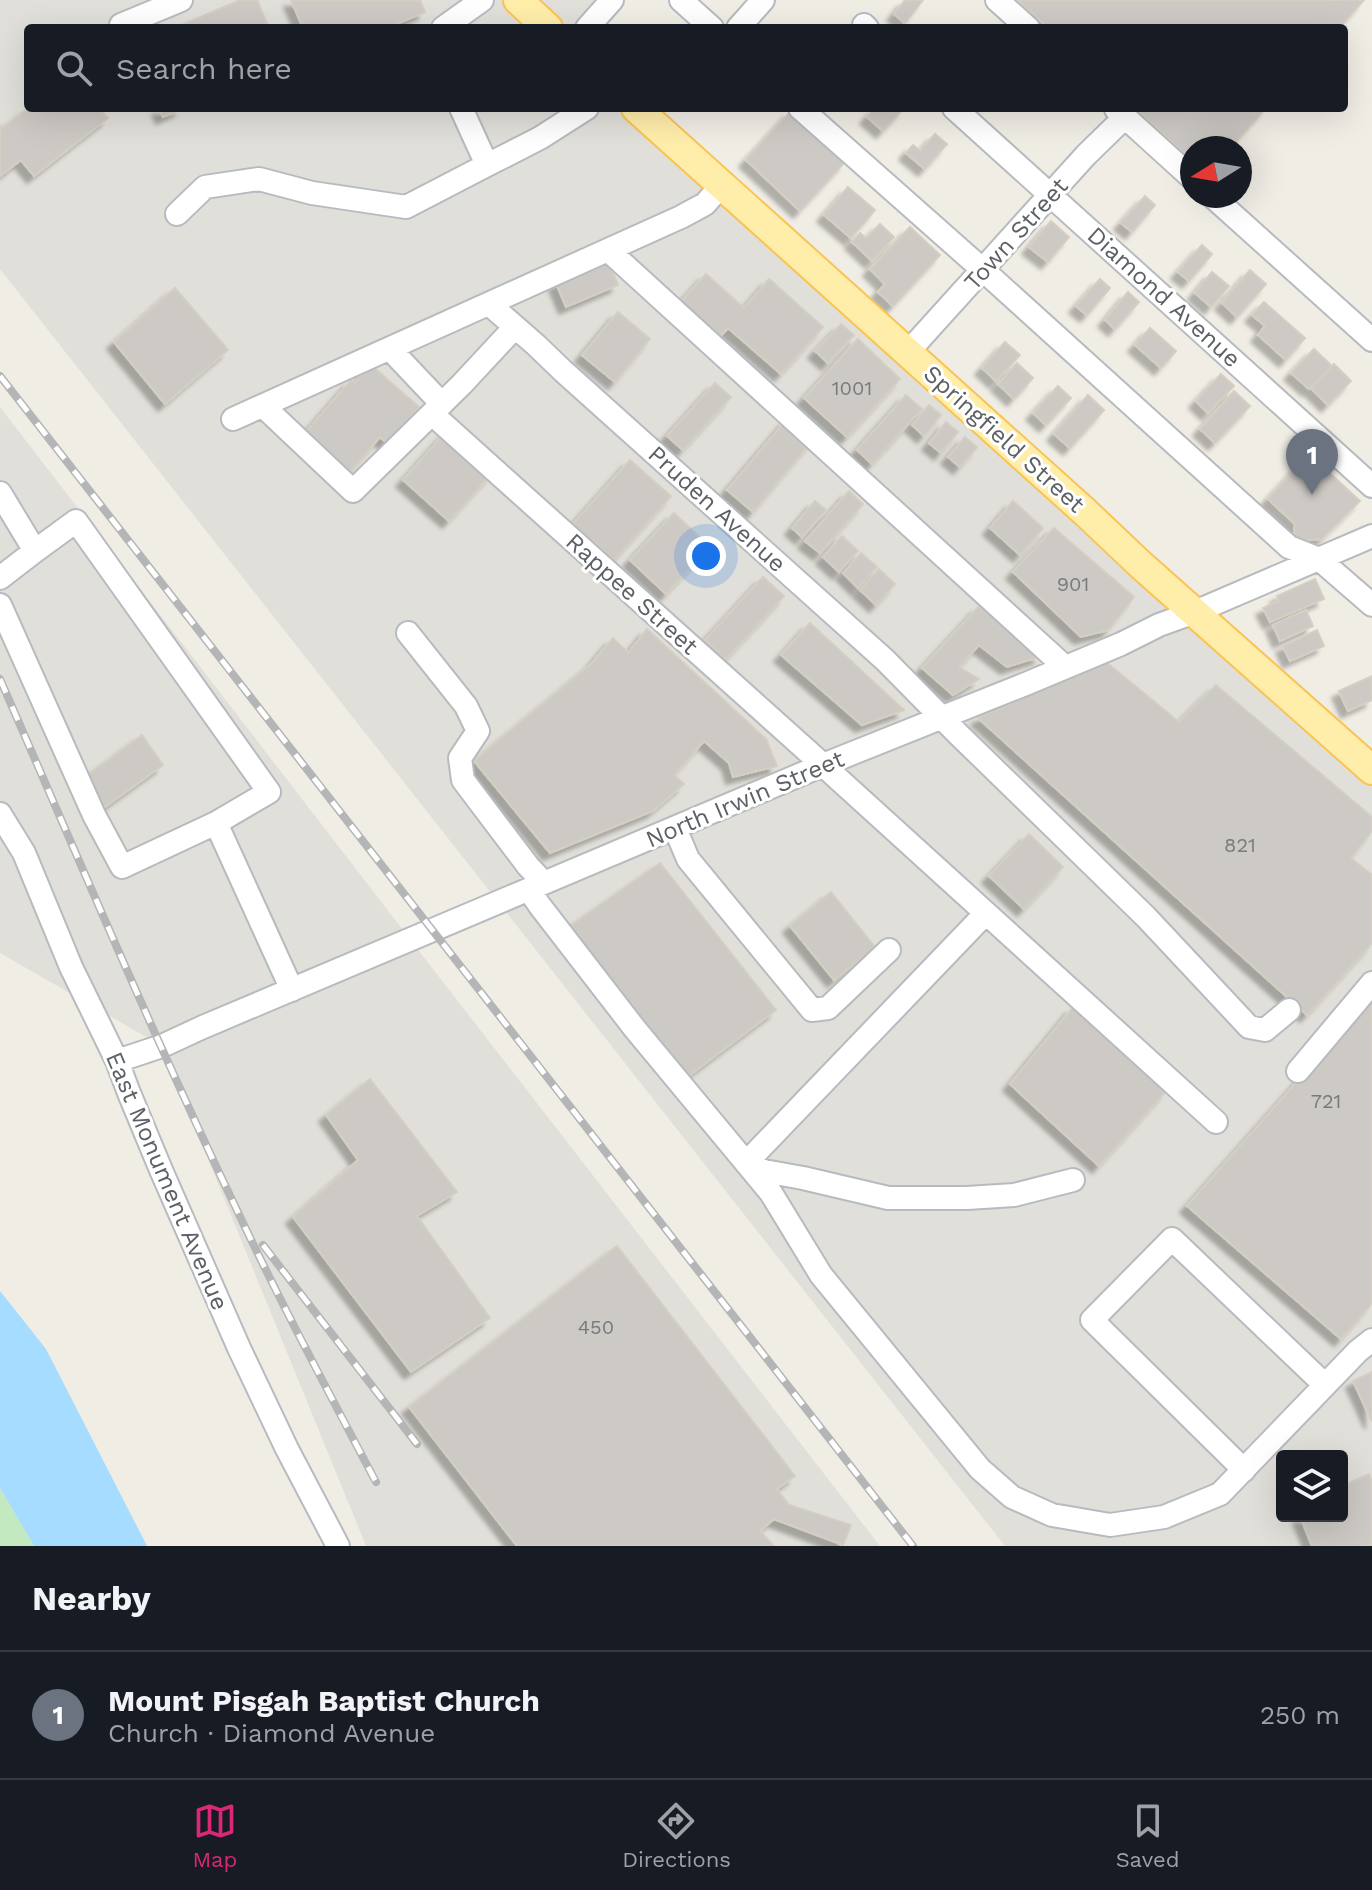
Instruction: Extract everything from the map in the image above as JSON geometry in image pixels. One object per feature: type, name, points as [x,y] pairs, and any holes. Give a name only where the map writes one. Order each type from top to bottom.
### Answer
[{"type":"main road","points":[[518,0],[544,24]]},
{"type":"main road","name":"Springfield Street","points":[[649,112],[722,185],[1372,770]]},
{"type":"street","points":[[123,24],[181,0]]},
{"type":"street","points":[[449,24],[482,0]]},
{"type":"street","points":[[591,24],[612,0]]},
{"type":"street","points":[[681,0],[708,24]]},
{"type":"street","points":[[742,24],[763,0]]},
{"type":"street","points":[[997,0],[1024,24]]},
{"type":"street","points":[[463,112],[487,165]]},
{"type":"street","points":[[177,214],[205,187],[259,179],[312,193],[406,207],[540,138],[581,112]]},
{"type":"street","points":[[805,112],[1289,547],[1319,559],[1372,605]]},
{"type":"street","name":"Diamond Avenue","points":[[958,112],[1372,486]]},
{"type":"street","points":[[1120,113],[1180,167]]},
{"type":"street","name":"Town Street","points":[[908,352],[1051,195],[1120,113]]},
{"type":"street","points":[[233,419],[681,217],[705,204],[722,185]]},
{"type":"street","points":[[1225,208],[1372,340]]},
{"type":"street","points":[[608,250],[1065,667]]},
{"type":"street","name":"Pruden Avenue","points":[[489,304],[885,660],[1146,917],[1249,1027],[1265,1030],[1289,1010]]},
{"type":"street","points":[[263,406],[353,491],[441,413],[515,327]]},
{"type":"street","name":"Rappee Street","points":[[390,349],[441,413],[1216,1122]]},
{"type":"street","points":[[0,493],[35,551]]},
{"type":"street","points":[[0,578],[76,521],[269,792],[216,823],[122,867],[94,815],[0,605]]},
{"type":"street","name":"North Irwin Street","points":[[117,1061],[162,1046],[1372,536]]},
{"type":"street","points":[[408,633],[466,706],[478,731],[460,758],[463,780],[528,866],[537,886],[540,906],[635,1029],[771,1193],[821,1275],[980,1469],[1012,1497],[1052,1515],[1110,1525],[1164,1517],[1220,1494],[1372,1340]]},
{"type":"street","name":"East Monument Avenue","points":[[0,814],[24,853],[71,967],[117,1061],[239,1348],[338,1546]]},
{"type":"street","points":[[216,823],[292,990]]},
{"type":"street","points":[[675,828],[688,859],[812,1010],[828,1008],[889,950]]},
{"type":"street","points":[[746,1163],[986,913]]},
{"type":"street","points":[[1298,1071],[1372,983]]},
{"type":"street","points":[[746,1163],[764,1171],[888,1198],[1014,1195],[1073,1180]]},
{"type":"street","points":[[1244,1470],[1092,1320],[1172,1239],[1325,1385]]},
{"type":"shaded area","points":[[0,0],[608,0],[589,24],[24,24],[24,112],[640,112],[1372,785],[1372,1546],[1005,1546],[0,269]]},
{"type":"shaded area","points":[[0,407],[880,1546],[366,1546],[162,1046],[0,953]]},
{"type":"green space","points":[[0,1488],[34,1546],[0,1546]]},
{"type":"water","points":[[0,1291],[46,1349],[147,1546],[34,1546],[0,1488]]},
{"type":"building","points":[[240,0],[257,0],[267,24],[184,24]]},
{"type":"building","points":[[291,0],[420,0],[425,12],[396,24],[301,24]]},
{"type":"building","points":[[905,0],[923,0],[905,23],[894,14]]},
{"type":"building","points":[[1018,0],[1364,0],[1343,24],[1044,24]]},
{"type":"building","points":[[24,111],[103,112],[108,118],[34,176],[21,160],[0,176],[0,125],[2,128]]},
{"type":"building","points":[[792,112],[845,162],[800,211],[746,160]]},
{"type":"building","points":[[871,112],[900,112],[883,131],[867,117]]},
{"type":"building","points":[[1139,112],[1262,112],[1241,136],[1180,136],[1180,150]]},
{"type":"building","points":[[935,134],[947,144],[925,169],[906,153],[913,145],[920,151]]},
{"type":"building","points":[[848,187],[875,210],[851,238],[824,215]]},
{"type":"building","points":[[1145,196],[1155,205],[1132,232],[1121,223]]},
{"type":"building","points":[[1051,221],[1069,237],[1048,262],[1029,247]]},
{"type":"building","points":[[880,224],[894,237],[872,261],[852,242],[860,233],[866,238]]},
{"type":"building","points":[[910,227],[940,255],[893,306],[878,292],[885,284],[870,269]]},
{"type":"building","points":[[1202,245],[1212,254],[1189,281],[1178,272]]},
{"type":"building","points":[[608,261],[618,285],[566,307],[556,283]]},
{"type":"building","points":[[1250,270],[1266,284],[1237,317],[1222,303]]},
{"type":"building","points":[[1212,272],[1229,286],[1211,307],[1195,293]]},
{"type":"building","points":[[706,274],[744,308],[769,279],[823,327],[781,374],[728,328],[718,339],[679,304]]},
{"type":"building","points":[[1100,279],[1110,288],[1087,315],[1076,306]]},
{"type":"building","points":[[175,288],[228,350],[165,404],[114,342]]},
{"type":"building","points":[[1128,292],[1139,302],[1115,329],[1105,320]]},
{"type":"building","points":[[1264,302],[1305,338],[1286,360],[1258,335],[1265,326],[1252,315]]},
{"type":"building","points":[[618,312],[650,339],[615,382],[582,355]]},
{"type":"building","points":[[841,324],[854,335],[828,363],[815,351]]},
{"type":"building","points":[[1150,328],[1176,351],[1161,368],[1135,345]]},
{"type":"building","points":[[858,339],[900,379],[847,437],[804,398]]},
{"type":"building","points":[[1005,342],[1020,355],[996,381],[982,368]]},
{"type":"building","points":[[1314,349],[1332,366],[1309,389],[1291,373]]},
{"type":"building","points":[[1017,363],[1033,378],[1014,399],[998,384]]},
{"type":"building","points":[[1334,364],[1351,381],[1328,405],[1311,388]]},
{"type":"building","points":[[371,365],[419,407],[387,443],[380,437],[350,472],[305,433],[351,380],[355,383]]},
{"type":"building","points":[[1221,374],[1234,386],[1208,413],[1196,401]]},
{"type":"building","points":[[715,383],[731,397],[683,450],[667,436]]},
{"type":"building","points":[[1058,386],[1071,398],[1046,425],[1033,413]]},
{"type":"building","points":[[1234,391],[1250,406],[1215,443],[1200,429]]},
{"type":"building","points":[[906,395],[922,409],[872,464],[857,450]]},
{"type":"building","points":[[1088,395],[1104,410],[1070,448],[1054,434]]},
{"type":"building","points":[[929,405],[941,415],[924,436],[912,425]]},
{"type":"building","points":[[787,419],[812,441],[753,512],[727,490]]},
{"type":"building","points":[[946,422],[958,432],[941,453],[929,443]]},
{"type":"building","points":[[446,432],[492,473],[449,521],[403,480]]},
{"type":"building","points":[[965,437],[977,447],[960,467],[948,457]]},
{"type":"building","points":[[1309,454],[1360,501],[1322,539],[1293,541],[1295,524],[1268,499]]},
{"type":"building","points":[[630,460],[671,496],[614,560],[573,524]]},
{"type":"building","points":[[849,491],[863,504],[820,553],[805,541]]},
{"type":"building","points":[[815,501],[826,510],[802,537],[792,528]]},
{"type":"building","points":[[1013,501],[1043,528],[1020,555],[990,528]]},
{"type":"building","points":[[674,513],[710,547],[666,594],[630,560]]},
{"type":"building","points":[[1054,528],[1134,597],[1108,630],[1081,637],[1013,572]]},
{"type":"building","points":[[842,536],[858,551],[839,572],[823,557]]},
{"type":"building","points":[[861,553],[877,567],[858,588],[843,573]]},
{"type":"building","points":[[879,569],[895,584],[876,605],[860,590]]},
{"type":"building","points":[[763,577],[784,596],[726,659],[705,640]]},
{"type":"building","points":[[1315,579],[1324,599],[1270,622],[1263,608],[1279,601],[1277,596]]},
{"type":"building","points":[[979,606],[1041,656],[1007,667],[979,645],[959,667],[979,679],[953,695],[922,668]]},
{"type":"building","points":[[1306,610],[1313,626],[1280,641],[1273,625]]},
{"type":"building","points":[[810,623],[904,710],[862,725],[781,655]]},
{"type":"building","points":[[647,629],[766,739],[777,766],[733,777],[729,763],[704,741],[674,775],[684,784],[653,811],[550,853],[474,761],[591,664],[613,638],[628,653]]},
{"type":"building","points":[[1317,630],[1324,646],[1290,661],[1283,646]]},
{"type":"building","points":[[1105,661],[1179,722],[1216,685],[1372,817],[1372,831],[1351,858],[1372,875],[1372,943],[1307,1015],[978,718]]},
{"type":"building","points":[[1372,676],[1372,700],[1348,711],[1339,691]]},
{"type":"building","points":[[142,735],[163,765],[102,809],[81,780]]},
{"type":"building","points":[[1029,834],[1063,867],[1024,909],[989,876]]},
{"type":"building","points":[[660,863],[776,1010],[686,1078],[563,931]]},
{"type":"building","points":[[831,892],[875,947],[834,980],[790,926]]},
{"type":"building","points":[[1372,997],[1372,1303],[1341,1339],[1187,1206]]},
{"type":"building","points":[[1073,1007],[1166,1091],[1099,1166],[1010,1084]]},
{"type":"building","points":[[370,1079],[457,1192],[417,1216],[490,1318],[411,1372],[293,1217],[358,1160],[326,1115]]},
{"type":"building","points":[[617,1246],[795,1476],[777,1489],[789,1505],[851,1525],[843,1545],[774,1519],[760,1531],[774,1546],[517,1546],[409,1407]]},
{"type":"building","points":[[1372,1372],[1372,1422],[1353,1381]]},
{"type":"building","points":[[1369,1474],[1372,1482],[1372,1546],[1312,1546],[1302,1522],[1348,1522],[1348,1483]]},
{"type":"railway","points":[[0,376],[913,1546]]},
{"type":"railway","points":[[0,679],[204,1141],[286,1311],[376,1482]]},
{"type":"railway","points":[[263,1245],[417,1444]]},
{"type":"place","name":"Mount Pisgah Baptist Church","points":[[1312,495]]}]
